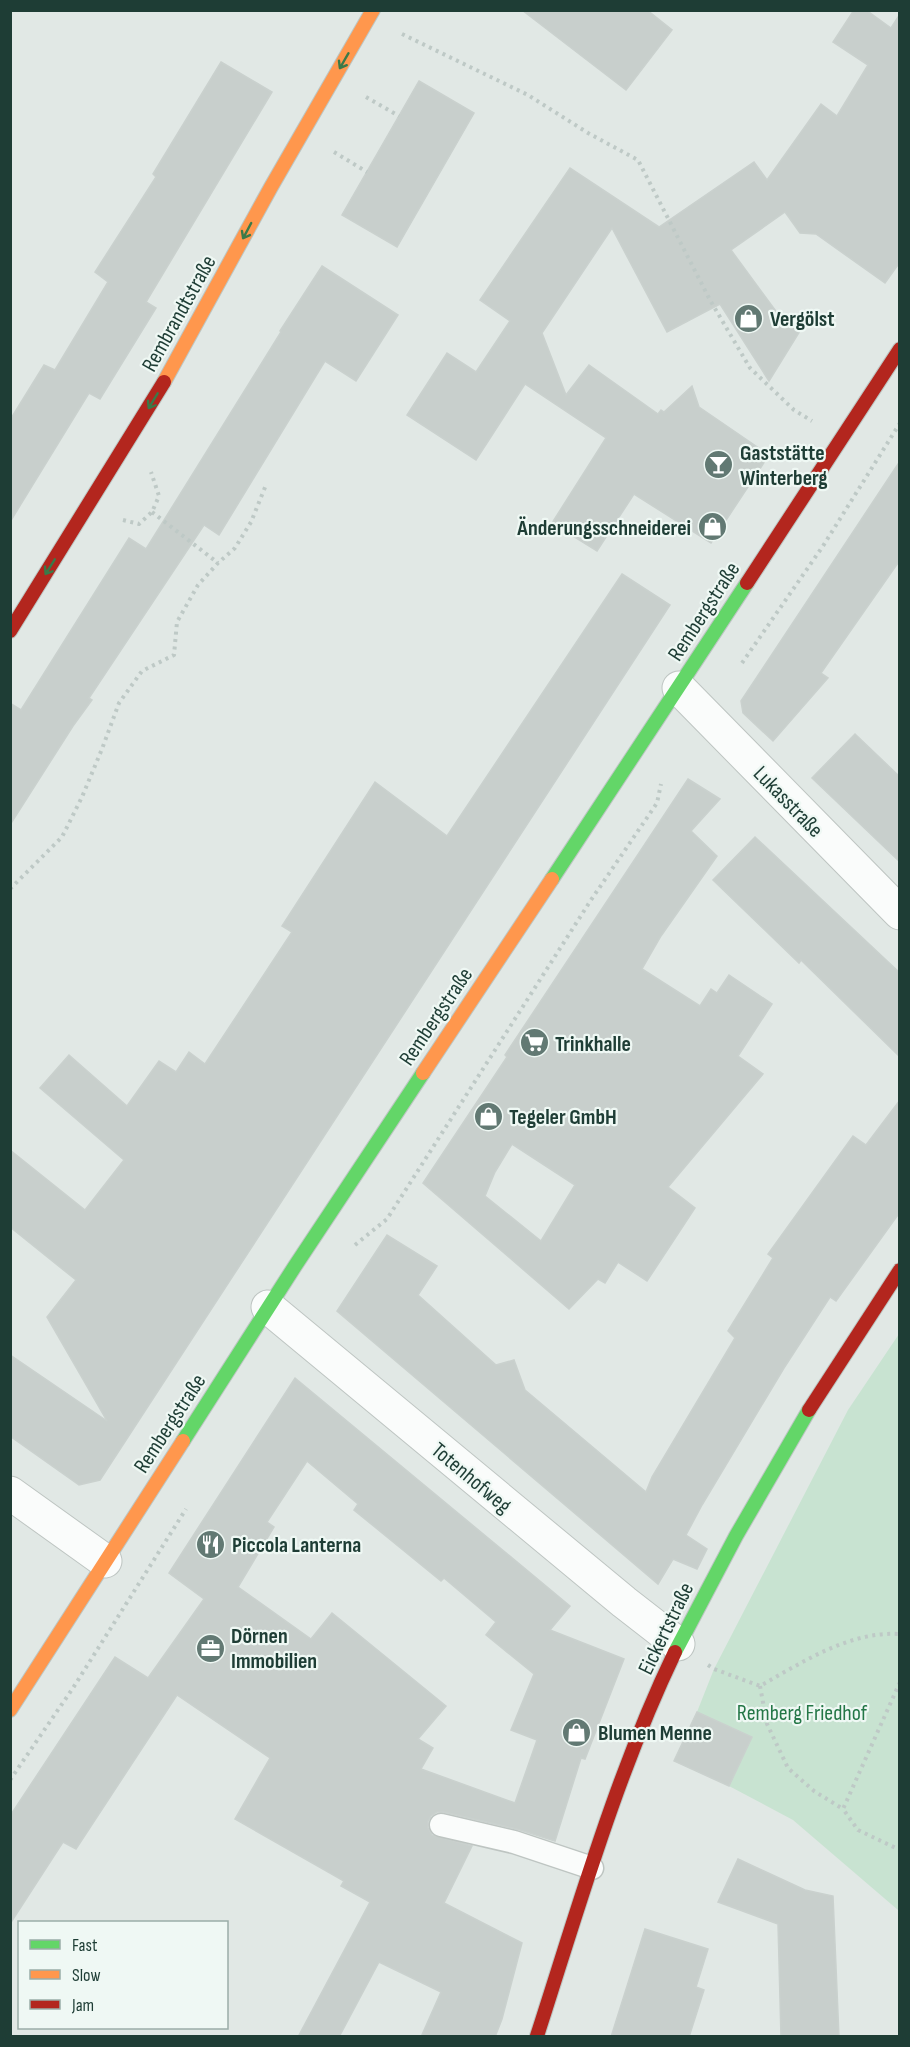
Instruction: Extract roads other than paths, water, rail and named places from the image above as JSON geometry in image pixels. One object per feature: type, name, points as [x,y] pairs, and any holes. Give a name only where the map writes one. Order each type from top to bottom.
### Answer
[{"type":"main road","name":"Rembrandtstraße","points":[[10,631],[164,383],[271,187],[371,14]]},
{"type":"main road","name":"Rembergstraße","points":[[10,1710],[268,1307],[900,349]]},
{"type":"main road","name":"Eickertstraße","points":[[537,2037],[606,1822],[631,1752],[678,1644],[759,1493],[852,1338],[900,1270]]},
{"type":"street","name":"Lukasstraße","points":[[678,688],[900,913]]},
{"type":"street","name":"Totenhofweg","points":[[268,1307],[624,1602],[678,1644]]},
{"type":"street","points":[[10,1493],[105,1561]]},
{"type":"lane","points":[[441,1825],[514,1842],[592,1868]]},
{"type":"place","name":"Vergölst","points":[[749,318]]},
{"type":"place","name":"Gaststätte Winterberg","points":[[719,465]]},
{"type":"place","name":"Änderungsschneiderei","points":[[712,527]]},
{"type":"place","name":"Trinkhalle","points":[[534,1043]]},
{"type":"place","name":"Tegeler GmbH","points":[[488,1116]]},
{"type":"place","name":"Piccola Lanterna","points":[[211,1544]]},
{"type":"place","name":"Dörnen Immobilien","points":[[210,1648]]},
{"type":"place","name":"Blumen Menne","points":[[577,1732]]},
{"type":"park label","name":"Remberg Friedhof","points":[[802,1712]]}]
